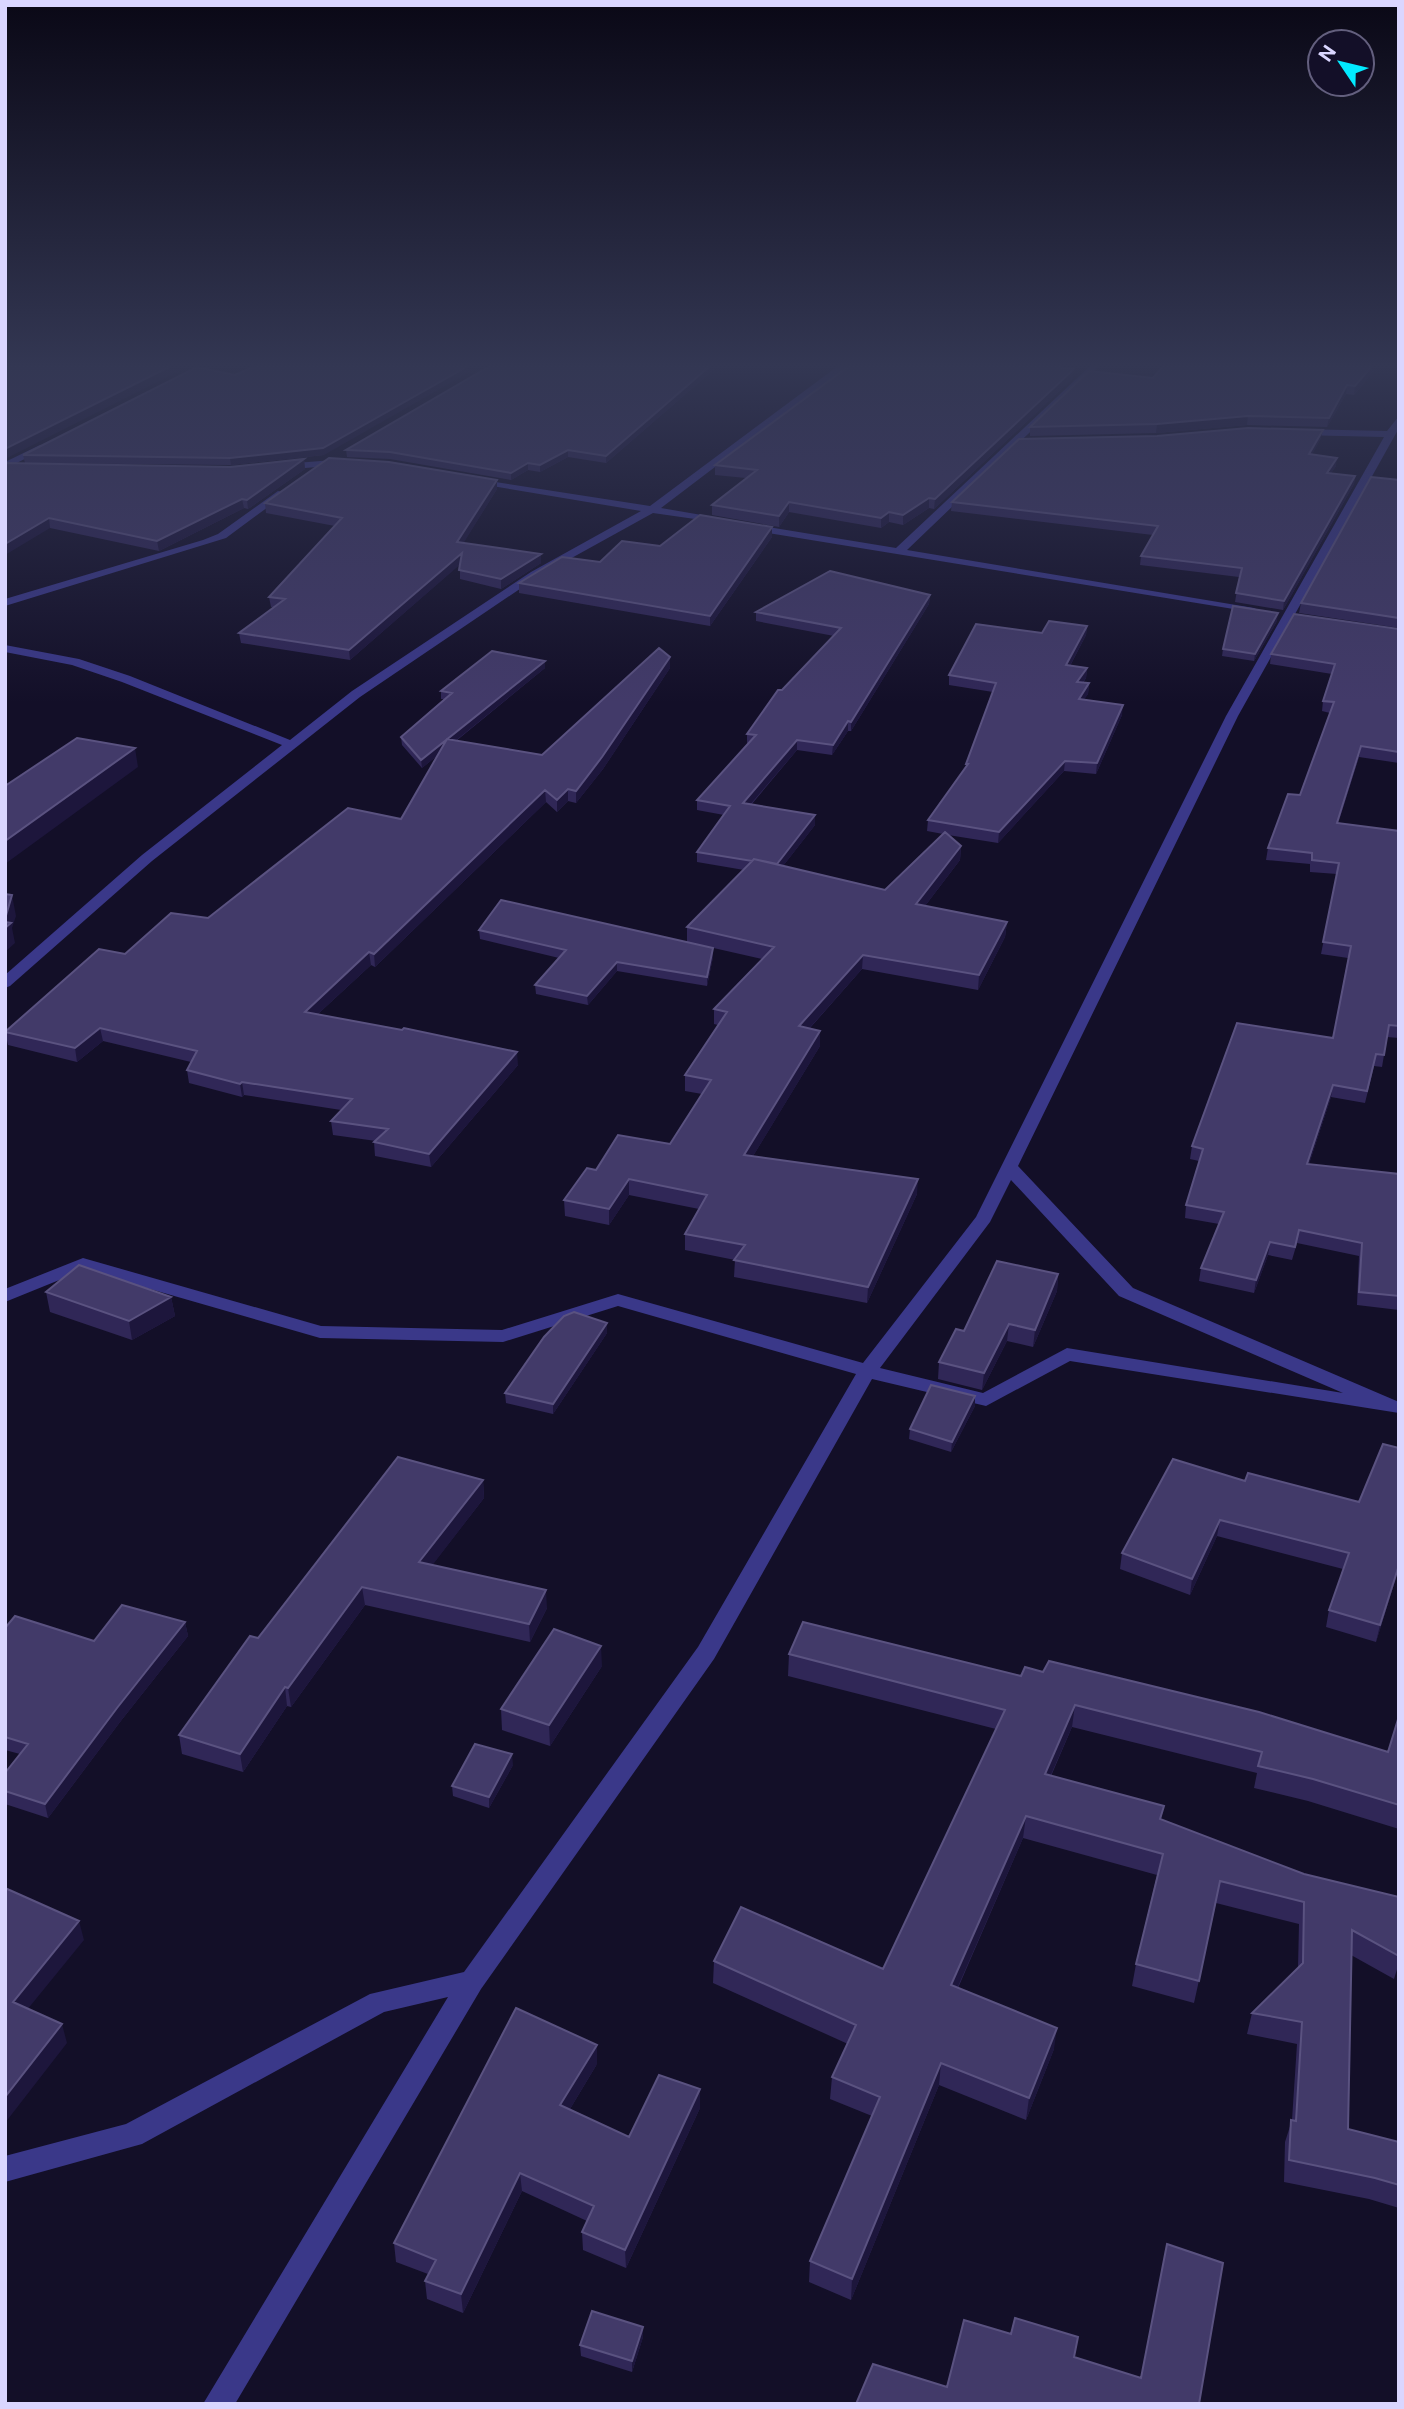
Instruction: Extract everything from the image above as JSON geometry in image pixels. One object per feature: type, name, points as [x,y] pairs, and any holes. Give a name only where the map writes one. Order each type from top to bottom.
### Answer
[{"type":"street","points":[[468,478],[897,553],[1260,611]]},
{"type":"street","points":[[5,983],[147,858],[356,694],[535,574],[653,509],[694,478]]},
{"type":"street","points":[[897,553],[976,478]]},
{"type":"street","points":[[218,2404],[472,1981],[706,1653],[867,1371],[984,1218],[1231,716],[1365,478]]},
{"type":"street","points":[[5,603],[207,542],[238,525],[294,485]]},
{"type":"street","points":[[5,648],[75,662],[126,679],[290,744]]},
{"type":"street","points":[[5,1296],[83,1264],[320,1332],[503,1336],[618,1300],[867,1371],[986,1400],[1067,1354],[1395,1408],[1126,1292],[1009,1167]]},
{"type":"street","points":[[5,2169],[132,2135],[379,2002],[472,1981]]},
{"type":"building","points":[[5,478],[277,478],[247,500],[242,499],[157,541],[49,518],[5,544]]},
{"type":"building","points":[[300,478],[497,480],[457,542],[541,554],[501,579],[459,570],[462,553],[349,650],[239,633],[285,599],[269,597],[342,518],[265,503]]},
{"type":"building","points":[[746,478],[957,478],[935,499],[929,498],[903,515],[889,512],[881,518],[789,502],[779,516],[712,505]]},
{"type":"building","points":[[977,478],[1354,478],[1284,601],[1236,593],[1242,568],[1141,556],[1158,526],[952,502]]},
{"type":"building","points":[[1370,478],[1399,480],[1399,618],[1301,603]]},
{"type":"building","points":[[700,515],[772,527],[710,616],[519,583],[562,557],[600,562],[622,541],[660,546]]},
{"type":"building","points":[[830,571],[930,595],[851,722],[848,721],[833,745],[797,740],[743,803],[815,815],[777,864],[697,852],[730,806],[697,800],[756,735],[747,734],[778,690],[782,690],[841,628],[756,612]]},
{"type":"building","points":[[1233,606],[1278,613],[1255,654],[1223,649]]},
{"type":"building","points":[[1294,614],[1399,629],[1399,752],[1361,746],[1337,823],[1399,831],[1399,1026],[1389,1025],[1384,1055],[1376,1054],[1367,1091],[1333,1085],[1307,1164],[1399,1174],[1399,1296],[1359,1292],[1362,1243],[1299,1230],[1295,1247],[1270,1242],[1256,1280],[1201,1268],[1224,1212],[1186,1205],[1203,1149],[1192,1146],[1237,1023],[1333,1038],[1351,946],[1323,942],[1339,863],[1312,860],[1312,853],[1268,848],[1288,794],[1300,795],[1334,702],[1323,701],[1335,664],[1271,654]]},
{"type":"building","points":[[1049,621],[1087,626],[1066,665],[1087,668],[1077,682],[1089,683],[1079,699],[1123,705],[1097,763],[1065,761],[999,832],[928,820],[968,764],[996,683],[949,675],[976,624],[1042,633]]},
{"type":"building","points":[[659,648],[670,657],[576,791],[568,789],[557,800],[545,790],[374,954],[369,952],[305,1012],[402,1030],[404,1028],[517,1052],[429,1154],[374,1142],[388,1129],[331,1121],[352,1099],[242,1082],[240,1084],[187,1070],[197,1051],[100,1028],[75,1048],[5,1032],[99,949],[125,954],[171,913],[208,918],[348,808],[401,819],[447,739],[542,755]]},
{"type":"building","points":[[492,651],[545,661],[421,760],[401,737],[452,693],[441,691]]},
{"type":"building","points":[[77,738],[135,748],[5,841],[5,786]]},
{"type":"building","points":[[945,832],[961,846],[916,904],[1007,922],[979,975],[863,955],[799,1026],[820,1031],[744,1155],[918,1179],[868,1287],[734,1260],[745,1245],[685,1234],[707,1195],[629,1179],[609,1209],[564,1200],[587,1168],[596,1170],[618,1135],[670,1144],[711,1080],[685,1075],[727,1012],[714,1009],[774,947],[687,927],[754,859],[885,890]]},
{"type":"building","points":[[5,894],[12,895],[5,919]]},
{"type":"building","points":[[501,900],[713,948],[707,977],[617,962],[587,996],[535,985],[566,950],[479,930]]},
{"type":"building","points":[[997,1261],[1058,1274],[1035,1330],[1009,1324],[984,1373],[939,1362],[956,1329],[964,1331]]},
{"type":"building","points":[[79,1265],[171,1297],[129,1321],[46,1292]]},
{"type":"building","points":[[574,1312],[607,1323],[553,1404],[505,1393],[544,1337],[564,1316]]},
{"type":"building","points":[[931,1385],[975,1396],[952,1442],[910,1429]]},
{"type":"building","points":[[1383,1444],[1399,1448],[1399,1565],[1380,1625],[1329,1610],[1349,1553],[1220,1520],[1192,1579],[1122,1553],[1173,1459],[1245,1481],[1248,1473],[1359,1502]]},
{"type":"building","points":[[398,1457],[483,1480],[419,1562],[546,1590],[529,1624],[362,1587],[288,1688],[285,1687],[240,1754],[179,1735],[250,1636],[258,1638]]},
{"type":"building","points":[[122,1605],[185,1622],[45,1804],[5,1791],[5,1773],[28,1744],[5,1737],[5,1628],[15,1616],[94,1641]]},
{"type":"building","points":[[803,1622],[1021,1676],[1025,1667],[1043,1672],[1049,1661],[1259,1712],[1388,1752],[1399,1716],[1399,1805],[1313,1779],[1258,1766],[1262,1752],[1075,1705],[1045,1774],[1164,1806],[1160,1819],[1304,1874],[1399,1897],[1399,1956],[1352,1930],[1348,2129],[1399,2142],[1399,2185],[1289,2160],[1291,2120],[1296,2121],[1302,2022],[1252,2013],[1303,1963],[1304,1902],[1220,1881],[1199,1981],[1136,1964],[1163,1854],[1026,1816],[951,1985],[1057,2028],[1029,2098],[941,2063],[852,2279],[810,2261],[880,2097],[832,2077],[856,2025],[714,1961],[741,1907],[883,1969],[1005,1710],[789,1654]]},
{"type":"building","points":[[554,1629],[601,1646],[549,1725],[501,1709]]},
{"type":"building","points":[[475,1744],[512,1754],[489,1797],[452,1786]]},
{"type":"building","points":[[5,1888],[79,1921],[13,2002],[62,2024],[5,2097]]},
{"type":"building","points":[[516,2008],[597,2045],[560,2105],[629,2137],[659,2075],[700,2089],[625,2250],[582,2232],[594,2206],[520,2173],[461,2294],[425,2281],[436,2260],[394,2243]]},
{"type":"building","points":[[1167,2244],[1223,2263],[1199,2404],[856,2404],[873,2364],[947,2387],[964,2320],[1011,2334],[1015,2318],[1078,2337],[1074,2357],[1141,2378]]},
{"type":"building","points":[[592,2311],[643,2327],[632,2361],[580,2345]]}]
